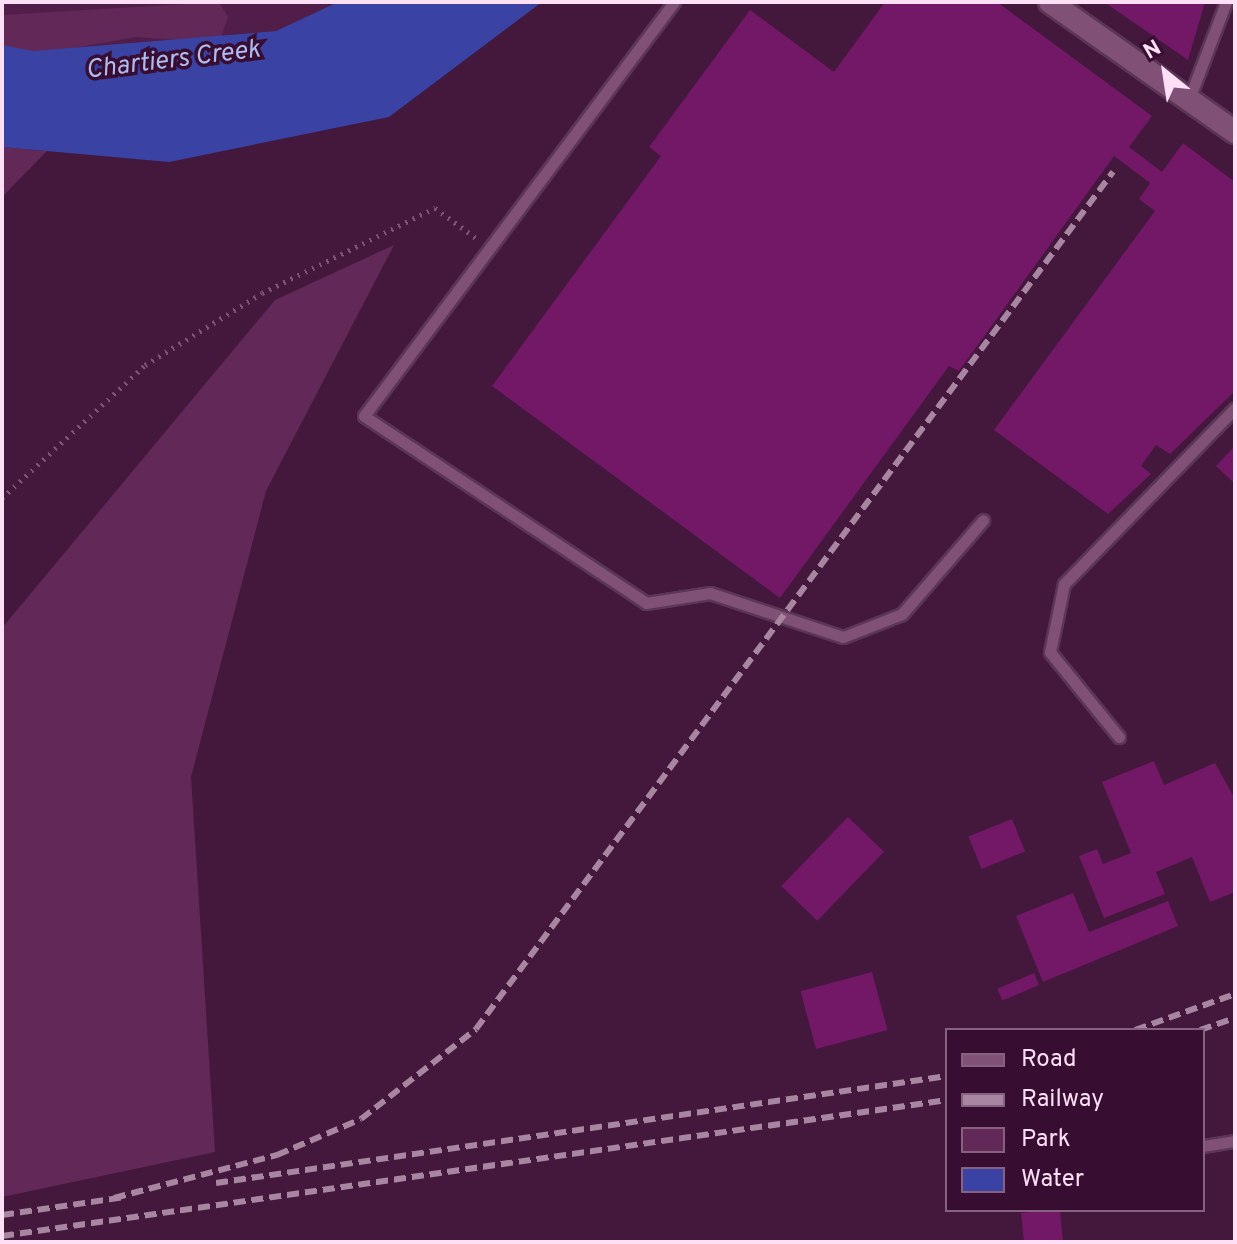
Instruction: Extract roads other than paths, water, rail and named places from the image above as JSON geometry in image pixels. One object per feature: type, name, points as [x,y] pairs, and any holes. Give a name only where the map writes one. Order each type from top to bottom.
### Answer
[{"type":"street","points":[[1050,2],[1235,132]]},
{"type":"lane","points":[[674,2],[364,416],[646,603],[710,593],[843,637],[902,614],[983,520]]},
{"type":"lane","points":[[1189,99],[1226,2]]},
{"type":"lane","points":[[1119,737],[1050,652],[1064,584],[1235,408]]},
{"type":"lane","points":[[1205,1146],[1235,1141]]},
{"type":"water","name":"Chartiers Creek","points":[[338,2],[542,2],[389,117],[169,162],[2,147],[2,45],[33,51],[276,31]]},
{"type":"railway","points":[[114,1198],[277,1155],[361,1119],[476,1029],[1113,172]]},
{"type":"railway","points":[[1141,1028],[1235,994]]},
{"type":"railway","points":[[1205,1028],[1235,1018]]},
{"type":"railway","points":[[216,1183],[945,1076]]},
{"type":"railway","points":[[2,1236],[945,1100]]},
{"type":"railway","points":[[2,1215],[125,1197]]}]
